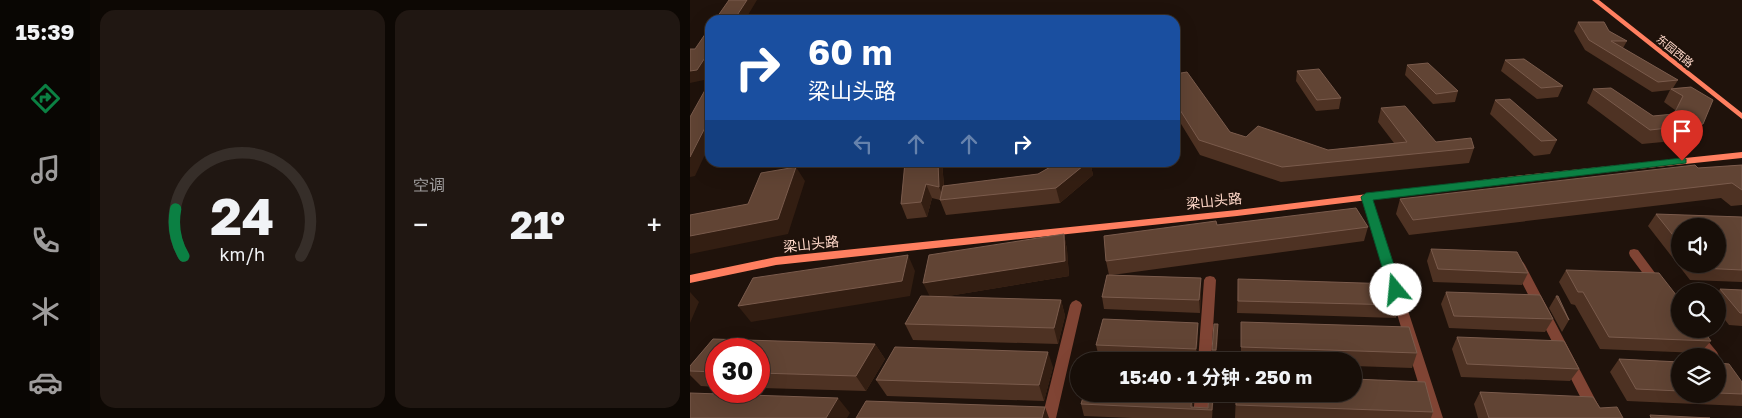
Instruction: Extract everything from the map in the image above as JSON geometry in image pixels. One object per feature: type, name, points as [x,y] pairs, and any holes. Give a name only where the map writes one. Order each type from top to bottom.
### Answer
[{"type":"street","name":"东园西路","points":[[1595,0],[1742,117]]},
{"type":"street","name":"东园西路","points":[[1604,0],[1742,108]]},
{"type":"street","name":"梁山头路","points":[[690,279],[776,262],[1742,155]]},
{"type":"street","points":[[1366,197],[1436,418]]},
{"type":"street","points":[[1634,253],[1663,291]]},
{"type":"street","points":[[1514,255],[1598,418]]},
{"type":"street","points":[[1205,352],[1210,280]]},
{"type":"street","points":[[1049,418],[1076,305]]},
{"type":"street","points":[[1698,338],[1706,348]]},
{"type":"street","points":[[1200,418],[1201,402]]},
{"type":"building","points":[[729,0],[747,0],[737,15],[718,15]]},
{"type":"building","points":[[1578,22],[1604,22],[1609,31],[1627,41],[1611,41],[1678,80],[1658,82],[1589,40]]},
{"type":"building","points":[[705,34],[705,58],[697,70],[690,71],[690,49],[695,49]]},
{"type":"building","points":[[1524,59],[1563,86],[1541,88],[1505,60]]},
{"type":"building","points":[[1428,63],[1458,91],[1436,94],[1407,65]]},
{"type":"building","points":[[1319,69],[1341,98],[1317,100],[1297,71]]},
{"type":"building","points":[[1187,72],[1230,132],[1246,137],[1258,126],[1328,150],[1407,142],[1381,108],[1405,106],[1436,142],[1471,138],[1474,148],[1282,167],[1199,140],[1180,110],[1180,73]]},
{"type":"building","points":[[1691,87],[1713,100],[1703,124],[1650,130],[1593,89],[1611,88],[1653,116],[1674,114],[1683,96],[1671,89]]},
{"type":"building","points":[[705,90],[705,128],[690,157],[690,117]]},
{"type":"building","points":[[1510,99],[1557,140],[1541,141],[1495,100]]},
{"type":"building","points":[[1695,165],[1698,168],[1742,165],[1742,190],[1732,183],[1413,220],[1400,199]]},
{"type":"building","points":[[796,167],[778,219],[690,236],[690,215],[748,204],[761,173]]},
{"type":"building","points":[[905,167],[938,167],[939,187],[926,184],[921,202],[901,204]]},
{"type":"building","points":[[1050,167],[1082,167],[1056,188],[940,200],[943,186],[1038,174]]},
{"type":"building","points":[[1356,208],[1368,227],[1106,261],[1104,236],[1216,221],[1217,225]]},
{"type":"building","points":[[1656,214],[1742,217],[1742,270],[1726,269],[1726,218],[1671,218],[1671,233]]},
{"type":"building","points":[[1064,234],[1065,261],[923,283],[929,255]]},
{"type":"building","points":[[1431,249],[1517,252],[1528,273],[1438,269]]},
{"type":"building","points":[[908,255],[902,281],[738,306],[753,278]]},
{"type":"building","points":[[1566,270],[1659,273],[1671,288],[1671,338],[1709,338],[1711,341],[1609,337],[1583,292],[1578,292]]},
{"type":"building","points":[[1107,275],[1201,278],[1199,300],[1102,297]]},
{"type":"building","points":[[1238,279],[1393,284],[1400,305],[1238,301]]},
{"type":"building","points":[[1726,289],[1742,290],[1742,313],[1726,296]]},
{"type":"building","points":[[1446,292],[1540,295],[1553,319],[1454,316]]},
{"type":"building","points":[[921,296],[1061,300],[1054,328],[905,324]]},
{"type":"building","points":[[1556,296],[1558,296],[1569,320]]},
{"type":"building","points":[[1103,319],[1198,323],[1196,349],[1096,345]]},
{"type":"building","points":[[1241,322],[1409,327],[1417,353],[1241,347]]},
{"type":"building","points":[[1214,324],[1218,324],[1216,350],[1212,350]]},
{"type":"building","points":[[1457,337],[1564,341],[1579,369],[1467,364]]},
{"type":"building","points":[[770,341],[875,344],[856,376],[770,373]]},
{"type":"building","points":[[895,347],[1048,352],[1039,385],[876,380]]},
{"type":"building","points":[[705,348],[705,372],[690,371],[690,366]]},
{"type":"building","points":[[1619,359],[1671,362],[1671,391],[1636,389]]},
{"type":"building","points":[[1726,364],[1729,364],[1742,382],[1742,394],[1726,393]]},
{"type":"building","points":[[1362,379],[1425,382],[1433,412],[1236,405],[1236,402],[1362,402]]},
{"type":"building","points":[[1480,392],[1593,397],[1600,408],[1617,407],[1623,418],[1489,418]]},
{"type":"building","points":[[690,393],[705,394],[705,403],[770,403],[770,396],[838,398],[826,418],[690,418]]},
{"type":"building","points":[[866,401],[1045,407],[1042,418],[856,418]]},
{"type":"building","points":[[1082,402],[1191,402],[1191,407],[1208,408],[1208,402],[1212,402],[1212,410],[1081,404]]},
{"type":"building","points":[[1650,415],[1710,418],[1651,418]]},
{"type":"route","points":[[1396,290],[1366,197],[1682,161]]}]
